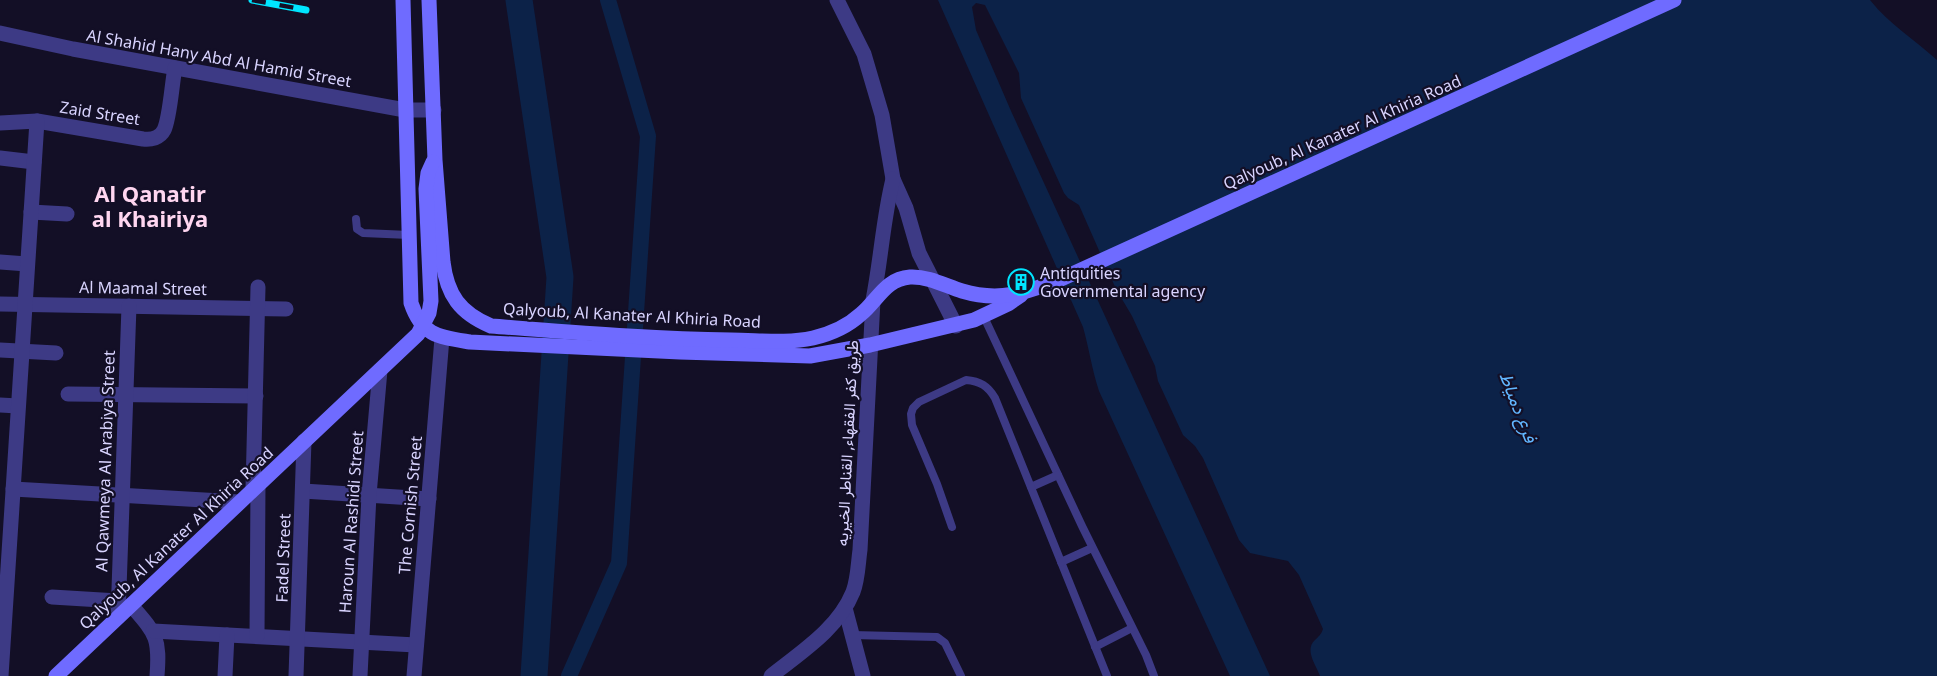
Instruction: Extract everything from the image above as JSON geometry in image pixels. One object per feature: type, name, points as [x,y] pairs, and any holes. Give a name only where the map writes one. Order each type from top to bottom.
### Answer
[{"type":"main road","points":[[403,0],[411,303],[424,327]]},
{"type":"main road","name":"Qalyoub, Al Kanater Al Khiria Road","points":[[429,0],[435,160],[444,276],[449,289],[465,311],[475,319],[491,326],[804,356],[870,345],[956,326],[984,317],[1023,294],[1059,280],[1674,0]]},
{"type":"main road","points":[[424,327],[431,301],[426,181],[435,160]]},
{"type":"main road","name":"Qalyoub, Al Kanater Al Khiria Road","points":[[56,676],[118,617],[124,603],[240,502],[424,327],[432,334],[442,338],[470,342],[681,346],[787,341],[815,338],[834,331],[863,313],[880,291],[899,279],[933,280],[978,294],[1008,296],[1023,294]]},
{"type":"street","name":"طريق كفر الفقهاء, القناطر الخيريه","points":[[837,0],[864,54],[882,115],[893,178],[906,208],[919,253],[956,326]]},
{"type":"street","name":"Al Shahid Hany Abd Al Hamid Street","points":[[0,33],[73,49],[405,110],[434,110]]},
{"type":"street","name":"Zaid Street","points":[[0,123],[37,121],[143,139],[155,138],[164,130],[166,124],[175,68]]},
{"type":"street","points":[[1,676],[37,121]]},
{"type":"street","points":[[0,158],[34,162]]},
{"type":"street","name":"طريق كفر الفقهاء, القناطر الخيريه","points":[[771,676],[827,631],[845,608],[854,590],[858,570],[873,300],[881,261],[885,209],[893,178]]},
{"type":"street","points":[[31,212],[67,214]]},
{"type":"street","points":[[0,262],[27,264]]},
{"type":"street","points":[[257,636],[255,487],[258,287]]},
{"type":"street","name":"Al Maamal Street","points":[[0,304],[286,309]]},
{"type":"street","name":"Al Qawmeya Al Arabiya Street","points":[[124,603],[122,495],[129,306]]},
{"type":"street","name":"The Cornish Street","points":[[414,676],[442,338]]},
{"type":"street","points":[[0,350],[56,353]]},
{"type":"street","name":"Haroun Al Rashidi Street","points":[[360,676],[369,495],[380,370]]},
{"type":"street","points":[[68,394],[256,396]]},
{"type":"street","points":[[0,405],[18,406]]},
{"type":"street","name":"Fadel Street","points":[[296,676],[304,441]]},
{"type":"street","points":[[13,489],[240,502]]},
{"type":"street","points":[[303,491],[429,499]]},
{"type":"street","points":[[52,597],[124,603],[153,630],[158,647],[158,676]]},
{"type":"street","points":[[845,608],[863,676]]},
{"type":"street","points":[[153,630],[416,645]]},
{"type":"street","points":[[225,676],[227,634]]},
{"type":"lane","points":[[356,219],[357,230],[363,233],[409,235]]},
{"type":"lane","points":[[984,317],[1154,676]]},
{"type":"lane","points":[[952,527],[910,419],[916,405],[947,387],[966,380],[980,383],[991,391],[1107,676]]},
{"type":"lane","points":[[1031,487],[1058,476]]},
{"type":"lane","points":[[1061,562],[1092,548]]},
{"type":"lane","points":[[1095,647],[1132,628]]},
{"type":"lane","points":[[852,635],[937,638],[947,646],[962,676]]},
{"type":"water","name":"فرع دمياط","points":[[938,0],[1870,0],[1877,9],[1937,60],[1937,676],[1320,676],[1312,658],[1311,648],[1323,629],[1299,575],[1288,561],[1250,553],[1239,540],[1203,458],[1195,446],[1183,435],[1158,381],[1155,366],[1132,316],[1116,289],[1079,205],[1064,193],[1021,98],[1019,73],[985,5],[976,3],[972,7],[976,30],[1011,111],[1270,676],[1230,676],[1099,391],[1083,327]]},
{"type":"building","points":[[1024,271],[1028,280],[1013,284],[1010,278]]},
{"type":"waterway","points":[[519,0],[560,277],[534,676]]},
{"type":"waterway","points":[[569,676],[619,563],[648,136],[608,0]]},
{"type":"railway","points":[[252,0],[306,10]]},
{"type":"place","name":"Antiquities Governmental agency","points":[[1021,282]]},
{"type":"district","name":"Al Qanatir al Khairiya","points":[[150,206]]}]
